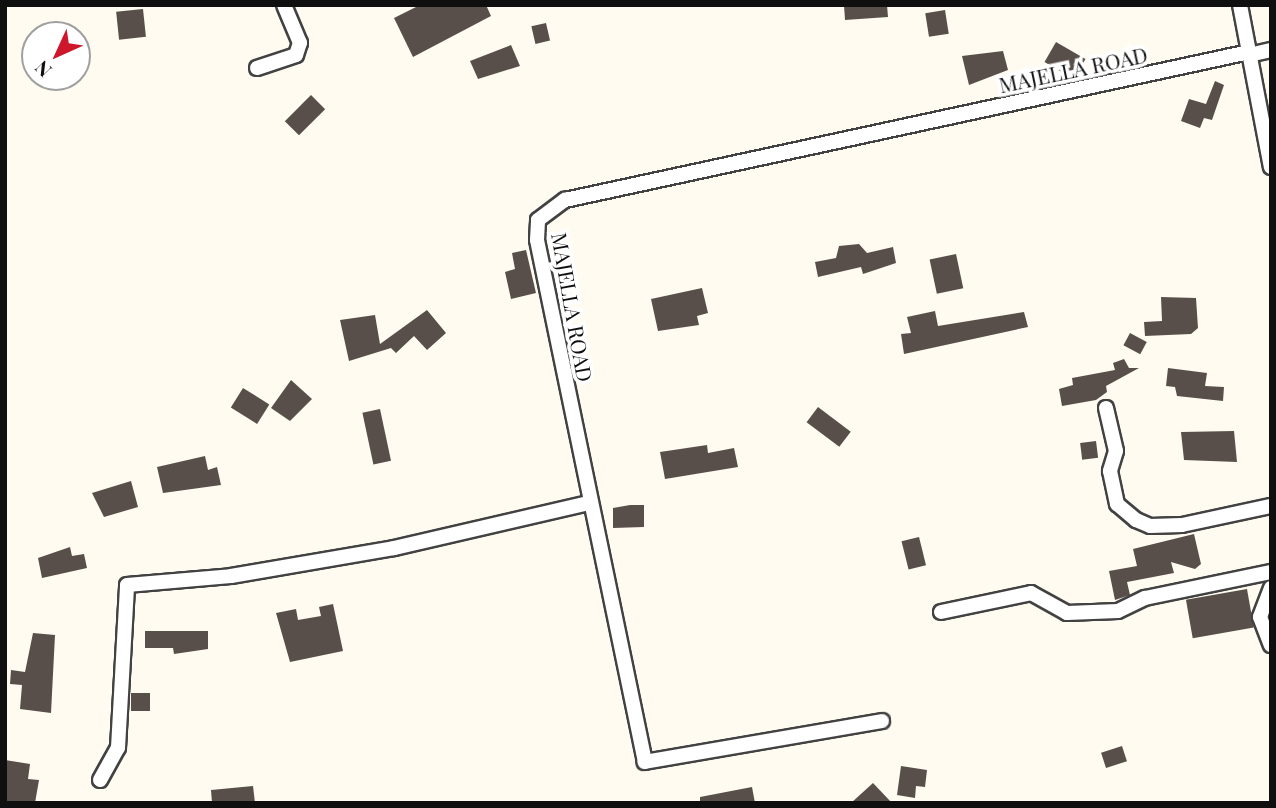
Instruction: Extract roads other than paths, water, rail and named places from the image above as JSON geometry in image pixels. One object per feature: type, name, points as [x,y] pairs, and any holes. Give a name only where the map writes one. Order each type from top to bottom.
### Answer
[{"type":"street","points":[[257,68],[296,55],[300,43],[284,5]]},
{"type":"street","points":[[1240,5],[1271,167]]},
{"type":"street","name":"MAJELLA ROAD","points":[[882,721],[645,762],[589,503],[537,240],[538,220],[549,207],[1271,50]]},
{"type":"street","points":[[1106,408],[1116,451],[1110,471],[1117,504],[1136,520],[1150,526],[1182,525],[1271,506]]},
{"type":"street","points":[[100,780],[118,748],[127,585],[231,576],[394,548],[589,503]]},
{"type":"street","points":[[941,612],[1031,593],[1067,612],[1118,611],[1145,598],[1271,572]]},
{"type":"street","points":[[1271,588],[1260,617],[1271,645]]}]
